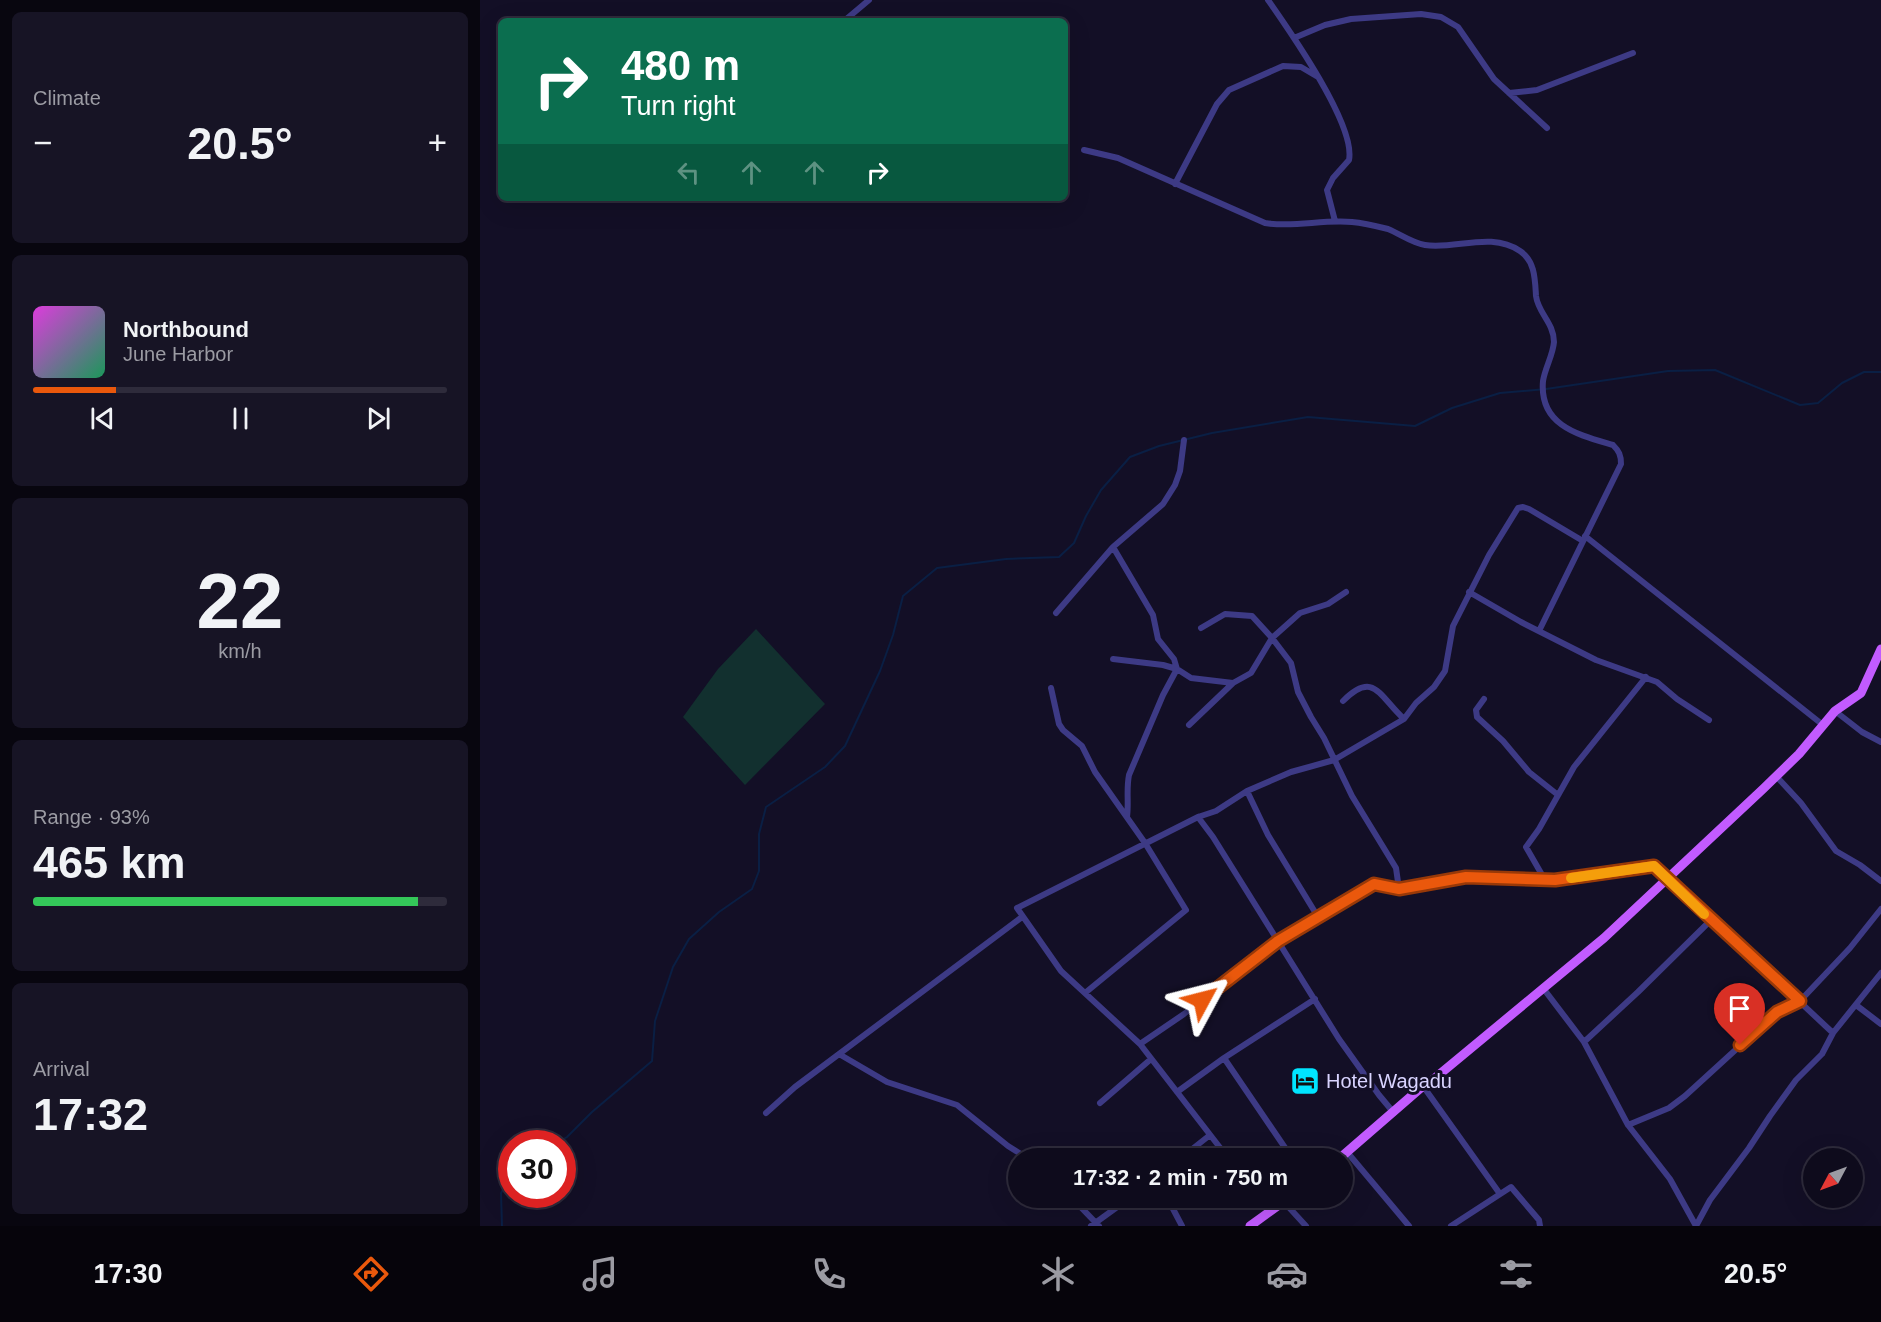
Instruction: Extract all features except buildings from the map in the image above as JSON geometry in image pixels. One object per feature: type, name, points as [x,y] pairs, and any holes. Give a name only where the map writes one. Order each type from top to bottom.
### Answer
[{"type":"main road","points":[[1352,1148],[1423,1086],[1604,938],[1668,879],[1799,754],[1835,711],[1861,693],[1881,649]]},
{"type":"main road","points":[[1250,1226],[1276,1208]]},
{"type":"street","points":[[848,18],[869,0]]},
{"type":"street","points":[[1268,0],[1319,77],[1337,114],[1350,154],[1346,165],[1329,183],[1327,190],[1335,221]]},
{"type":"street","points":[[1294,38],[1325,25],[1351,20],[1421,14],[1442,17],[1458,27],[1494,79],[1546,128]]},
{"type":"street","points":[[1509,93],[1537,90],[1633,52]]},
{"type":"street","points":[[1175,184],[1217,104],[1229,90],[1283,66],[1301,67],[1319,77]]},
{"type":"street","points":[[1084,150],[1118,158],[1265,223],[1288,225],[1335,221],[1374,226],[1425,245],[1467,242],[1497,243],[1511,246],[1526,256],[1534,273],[1539,307],[1550,322],[1553,333],[1554,344],[1543,380],[1543,395],[1547,408],[1565,428],[1613,445],[1621,457],[1621,464],[1539,631]]},
{"type":"street","points":[[1056,613],[1113,547],[1163,504],[1175,485],[1180,471],[1184,440]]},
{"type":"street","points":[[1220,1148],[1140,1044],[1061,971],[1017,908],[1198,817],[1216,811],[1247,791],[1291,772],[1334,760],[1404,719],[1416,703],[1434,687],[1445,671],[1454,627],[1469,592],[1518,508],[1529,509],[1584,538],[1823,725]]},
{"type":"street","points":[[1113,547],[1153,615],[1158,639],[1174,659],[1177,669],[1163,695],[1129,776],[1126,789],[1127,817]]},
{"type":"street","points":[[1189,725],[1233,683],[1251,673],[1272,638],[1300,613],[1328,604],[1346,592]]},
{"type":"street","points":[[1469,592],[1596,660],[1657,682],[1708,720]]},
{"type":"street","points":[[1201,628],[1225,614],[1252,616],[1291,663],[1298,692],[1352,796],[1396,867],[1399,889]]},
{"type":"street","points":[[1113,658],[1163,665],[1177,669],[1191,678],[1233,683]]},
{"type":"street","points":[[1545,880],[1526,847],[1539,830],[1574,767],[1646,677]]},
{"type":"street","points":[[1342,701],[1355,689],[1364,686],[1375,688],[1404,719]]},
{"type":"street","points":[[1050,688],[1059,724],[1082,746],[1095,772],[1145,843],[1186,910],[1085,993]]},
{"type":"street","points":[[1484,699],[1476,710],[1477,717],[1503,741],[1534,777],[1558,795]]},
{"type":"street","points":[[1835,711],[1862,732],[1881,742]]},
{"type":"street","points":[[1776,776],[1801,803],[1836,851],[1881,881]]},
{"type":"street","points":[[1247,791],[1268,835],[1318,917]]},
{"type":"street","points":[[1198,817],[1213,837],[1339,1039],[1378,1095],[1394,1113]]},
{"type":"street","points":[[1140,1044],[1184,1014],[1278,941],[1374,884],[1399,889],[1466,877],[1555,880],[1654,866],[1833,1033]]},
{"type":"street","points":[[1628,1125],[1669,1108],[1777,1012],[1800,1001],[1850,948],[1881,909]]},
{"type":"street","points":[[766,1113],[795,1087],[1022,917]]},
{"type":"street","points":[[1584,1042],[1711,920]]},
{"type":"street","points":[[1696,1226],[1710,1200],[1796,1080],[1822,1054],[1833,1033],[1881,973]]},
{"type":"street","points":[[1543,988],[1584,1042],[1628,1125],[1670,1179],[1696,1226]]},
{"type":"street","points":[[1177,1092],[1224,1058],[1315,999]]},
{"type":"street","points":[[1856,1005],[1881,1024]]},
{"type":"street","points":[[839,1054],[887,1082],[957,1105],[1011,1148]]},
{"type":"street","points":[[1224,1058],[1285,1148]]},
{"type":"street","points":[[1100,1103],[1151,1059]]},
{"type":"street","points":[[1423,1086],[1500,1194]]},
{"type":"street","points":[[1194,1148],[1210,1135]]},
{"type":"street","points":[[1353,1166],[1409,1226]]},
{"type":"street","points":[[1451,1226],[1511,1187],[1539,1220],[1540,1226]]},
{"type":"street","points":[[1081,1208],[1096,1225],[1117,1208]]},
{"type":"street","points":[[1173,1208],[1182,1226]]},
{"type":"street","points":[[1268,1208],[1271,1212]]},
{"type":"street","points":[[1293,1208],[1306,1226]]},
{"type":"green space","points":[[756,629],[825,704],[745,785],[683,717],[718,669]]},
{"type":"waterway","points":[[574,1130],[652,1061],[655,1021],[673,967],[689,939],[719,912],[752,889],[759,871],[759,834],[766,807],[825,767],[845,746],[880,671],[893,635],[903,596],[937,568],[1006,559],[1059,557],[1074,543],[1101,490],[1130,457],[1159,446],[1212,433],[1308,417],[1415,426],[1452,408],[1500,393],[1546,389],[1668,371],[1715,370],[1800,405],[1818,403],[1842,383],[1864,372],[1881,372]]},
{"type":"waterway","points":[[501,1208],[502,1226]]},
{"type":"slow traffic","points":[[1571,878],[1654,866],[1704,914]]},
{"type":"place","name":"Hotel Wagadu","points":[[1305,1081]]},
{"type":"route","points":[[1202,1000],[1278,941],[1374,884],[1399,889],[1466,877],[1555,880],[1654,866],[1800,1001],[1777,1012],[1740,1045]]}]
